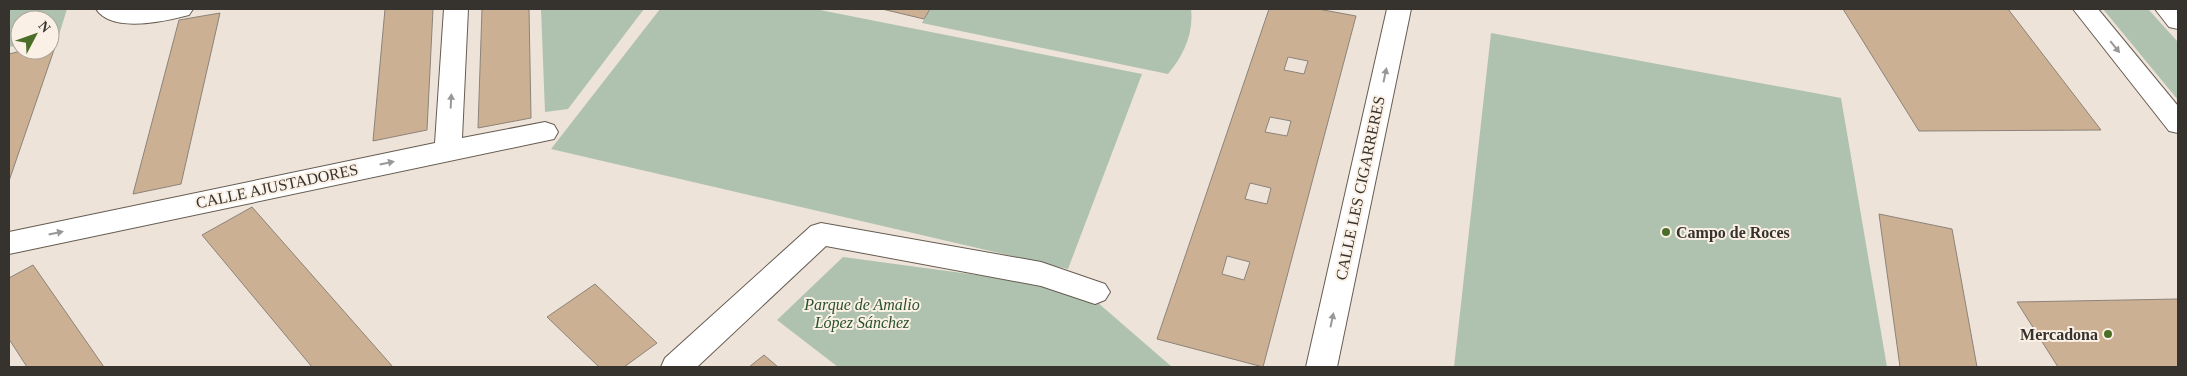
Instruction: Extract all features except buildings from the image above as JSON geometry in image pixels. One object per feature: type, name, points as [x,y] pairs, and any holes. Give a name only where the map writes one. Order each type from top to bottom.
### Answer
[{"type":"street","points":[[108,9],[116,14],[133,15],[181,9]]},
{"type":"street","points":[[448,150],[456,9]]},
{"type":"street","name":"CALLE LES CIGARRERES","points":[[1321,367],[1399,9]]},
{"type":"street","points":[[2085,9],[2178,124]]},
{"type":"street","points":[[2168,9],[2178,21]]},
{"type":"street","name":"CALLE AJUSTADORES","points":[[9,243],[448,150],[545,132]]},
{"type":"street","points":[[676,367],[821,234],[1041,274],[1095,292]]},
{"type":"green space","points":[[9,9],[67,9],[60,32],[60,10],[10,10],[9,47]]},
{"type":"green space","points":[[541,9],[644,9],[568,109],[545,112]]},
{"type":"green space","points":[[660,9],[815,9],[1142,74],[1068,269],[551,149]]},
{"type":"green space","points":[[930,9],[1191,9],[1191,27],[1183,52],[1168,74],[922,23]]},
{"type":"green space","points":[[2103,9],[2148,9],[2178,42],[2178,100]]},
{"type":"green space","name":"Campo de Roces","points":[[1491,33],[1841,98],[1887,367],[1454,367]]},
{"type":"green space","name":"Parque de Amalio López Sánchez","points":[[843,257],[1051,285],[1097,302],[1172,367],[838,367],[777,320]]},
{"type":"place","name":"Campo de Roces","points":[[1666,232]]},
{"type":"place","name":"Mercadona","points":[[2108,334]]}]
